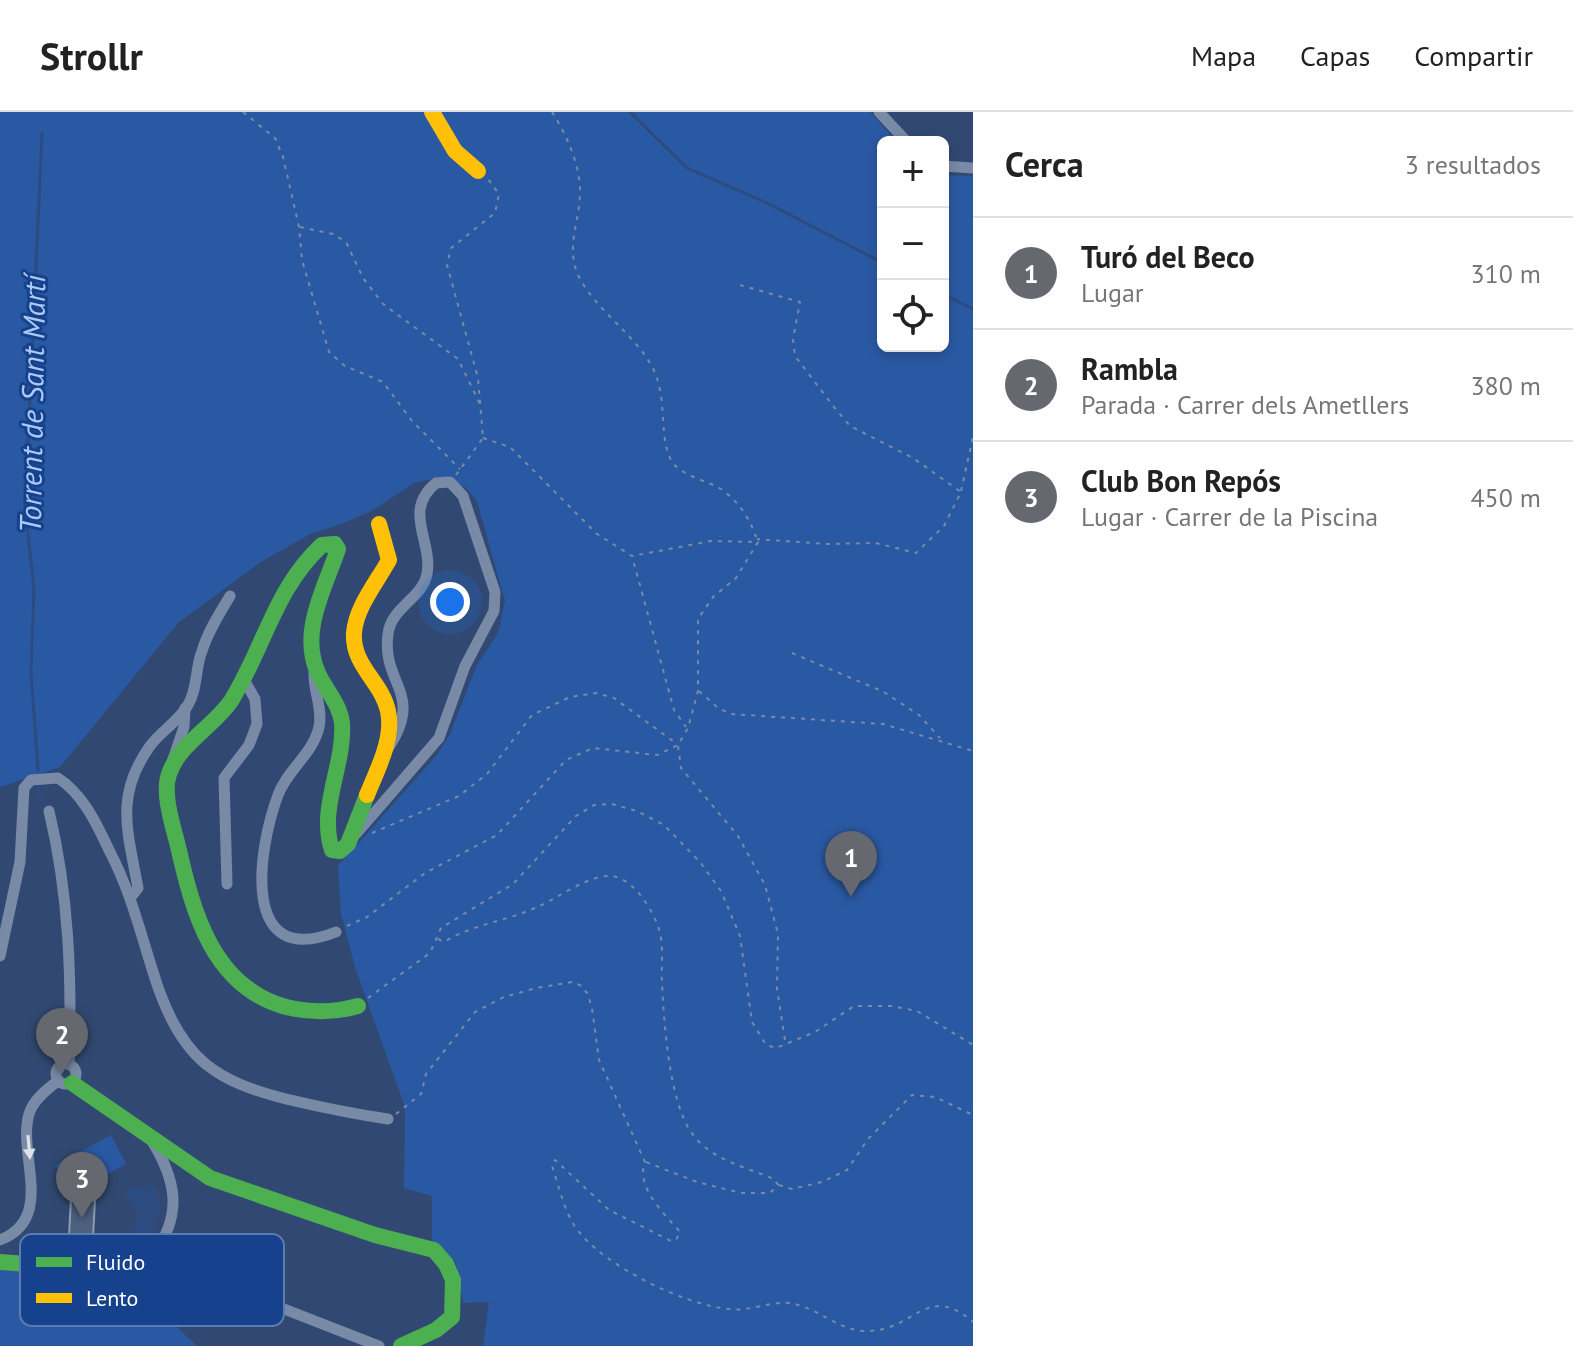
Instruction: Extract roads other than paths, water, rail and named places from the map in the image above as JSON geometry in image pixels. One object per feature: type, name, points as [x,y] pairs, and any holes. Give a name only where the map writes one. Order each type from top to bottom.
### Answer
[{"type":"street","points":[[432,112],[455,151],[478,171]]},
{"type":"street","points":[[879,112],[901,136]]},
{"type":"street","points":[[949,166],[973,168]]},
{"type":"street","points":[[315,668],[340,710],[342,725],[326,832],[332,850],[340,851],[439,738],[465,666],[494,611],[495,592],[463,496],[450,482],[436,483],[428,489],[420,506],[418,521],[427,576],[423,585],[398,610],[387,635],[405,713],[395,739],[381,759]]},
{"type":"street","points":[[348,844],[381,759],[390,717],[384,697],[368,677],[352,644],[356,614],[389,560],[379,524]]},
{"type":"street","points":[[170,770],[227,707],[271,618],[300,569],[312,552],[330,543],[338,549],[318,602],[313,629],[319,725],[307,753],[278,793],[265,853],[264,903],[272,927],[280,934],[306,939],[336,932]]},
{"type":"street","points":[[130,898],[138,888],[126,831],[126,798],[133,772],[153,743],[185,708],[196,683],[200,653],[230,596]]},
{"type":"street","points":[[227,884],[224,778],[249,745],[257,724],[255,699],[243,678]]},
{"type":"street","points":[[185,708],[184,727],[170,770],[168,793],[191,897],[203,927],[233,978],[245,990],[302,1011],[328,1013],[358,1006]]},
{"type":"street","points":[[0,956],[20,862],[21,799],[31,780],[58,778],[82,800],[118,867],[176,1031],[190,1051],[213,1072],[234,1084],[338,1112],[388,1119]]},
{"type":"street","points":[[0,1240],[11,1236],[27,1214],[33,1183],[28,1116],[33,1105],[76,1071],[69,1064],[68,938],[58,851],[49,811]]},
{"type":"street","points":[[65,1082],[210,1178],[375,1235],[434,1250],[442,1256],[448,1263],[455,1291],[452,1317],[436,1330],[401,1346]]},
{"type":"street","points":[[150,1138],[173,1182],[175,1206],[167,1234]]},
{"type":"street","points":[[0,1262],[20,1263]]},
{"type":"street","points":[[284,1309],[379,1346]]},
{"type":"waterway","points":[[630,112],[687,168],[767,203],[877,260]]},
{"type":"waterway","name":"Torrent de Sant Martí","points":[[38,770],[31,671],[34,589],[25,507],[42,133]]},
{"type":"waterway","points":[[949,297],[973,309]]},
{"type":"waterway","name":"Torrent de Sant Martí","points":[[39,788],[40,798]]},
{"type":"place","name":"Turó del Beco","points":[[851,897]]},
{"type":"place","name":"Rambla","points":[[62,1074]]},
{"type":"place","name":"Club Bon Repós","points":[[82,1218]]}]
